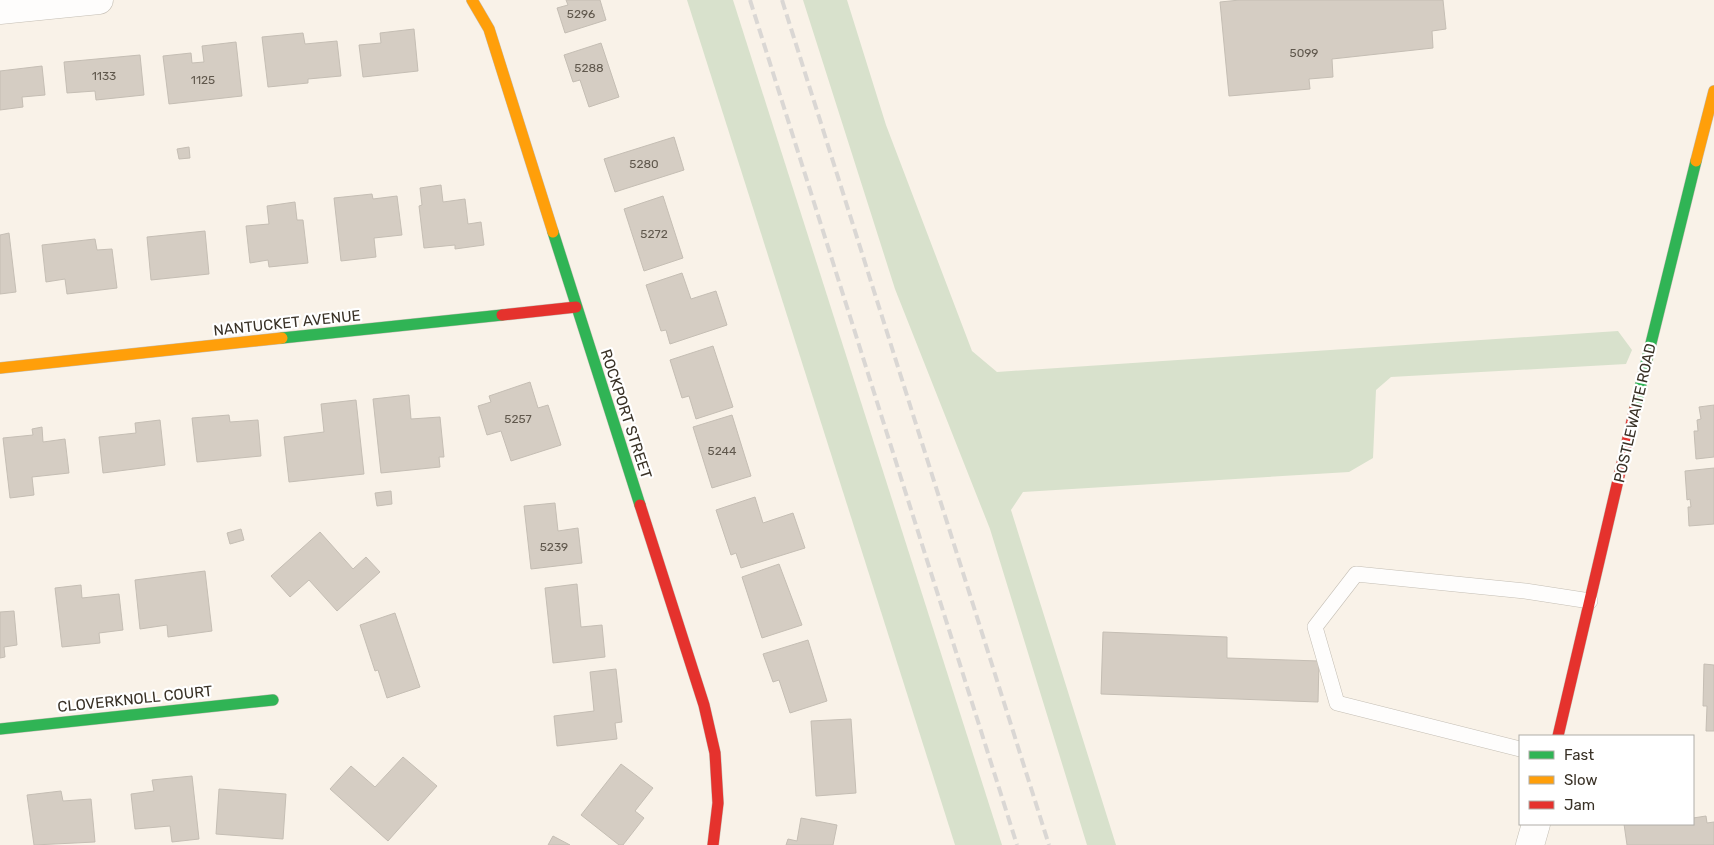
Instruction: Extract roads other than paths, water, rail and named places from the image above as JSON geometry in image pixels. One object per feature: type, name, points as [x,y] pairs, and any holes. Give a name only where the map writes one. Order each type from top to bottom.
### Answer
[{"type":"street","points":[[0,10],[99,0]]},
{"type":"street","name":"ROCKPORT STREET","points":[[472,0],[488,29],[704,705],[715,754],[718,793],[713,845]]},
{"type":"street","name":"POSTLEWAITE ROAD","points":[[1558,735],[1668,270],[1714,91]]},
{"type":"street","name":"NANTUCKET AVENUE","points":[[0,368],[576,307]]},
{"type":"street","name":"CLOVERKNOLL COURT","points":[[0,729],[273,700]]},
{"type":"street","points":[[1530,845],[1536,825]]},
{"type":"lane","points":[[1519,749],[1337,703],[1315,627],[1356,574],[1525,591],[1590,601]]},
{"type":"railway","points":[[750,0],[1017,845]]},
{"type":"railway","points":[[782,0],[1049,845]]}]
